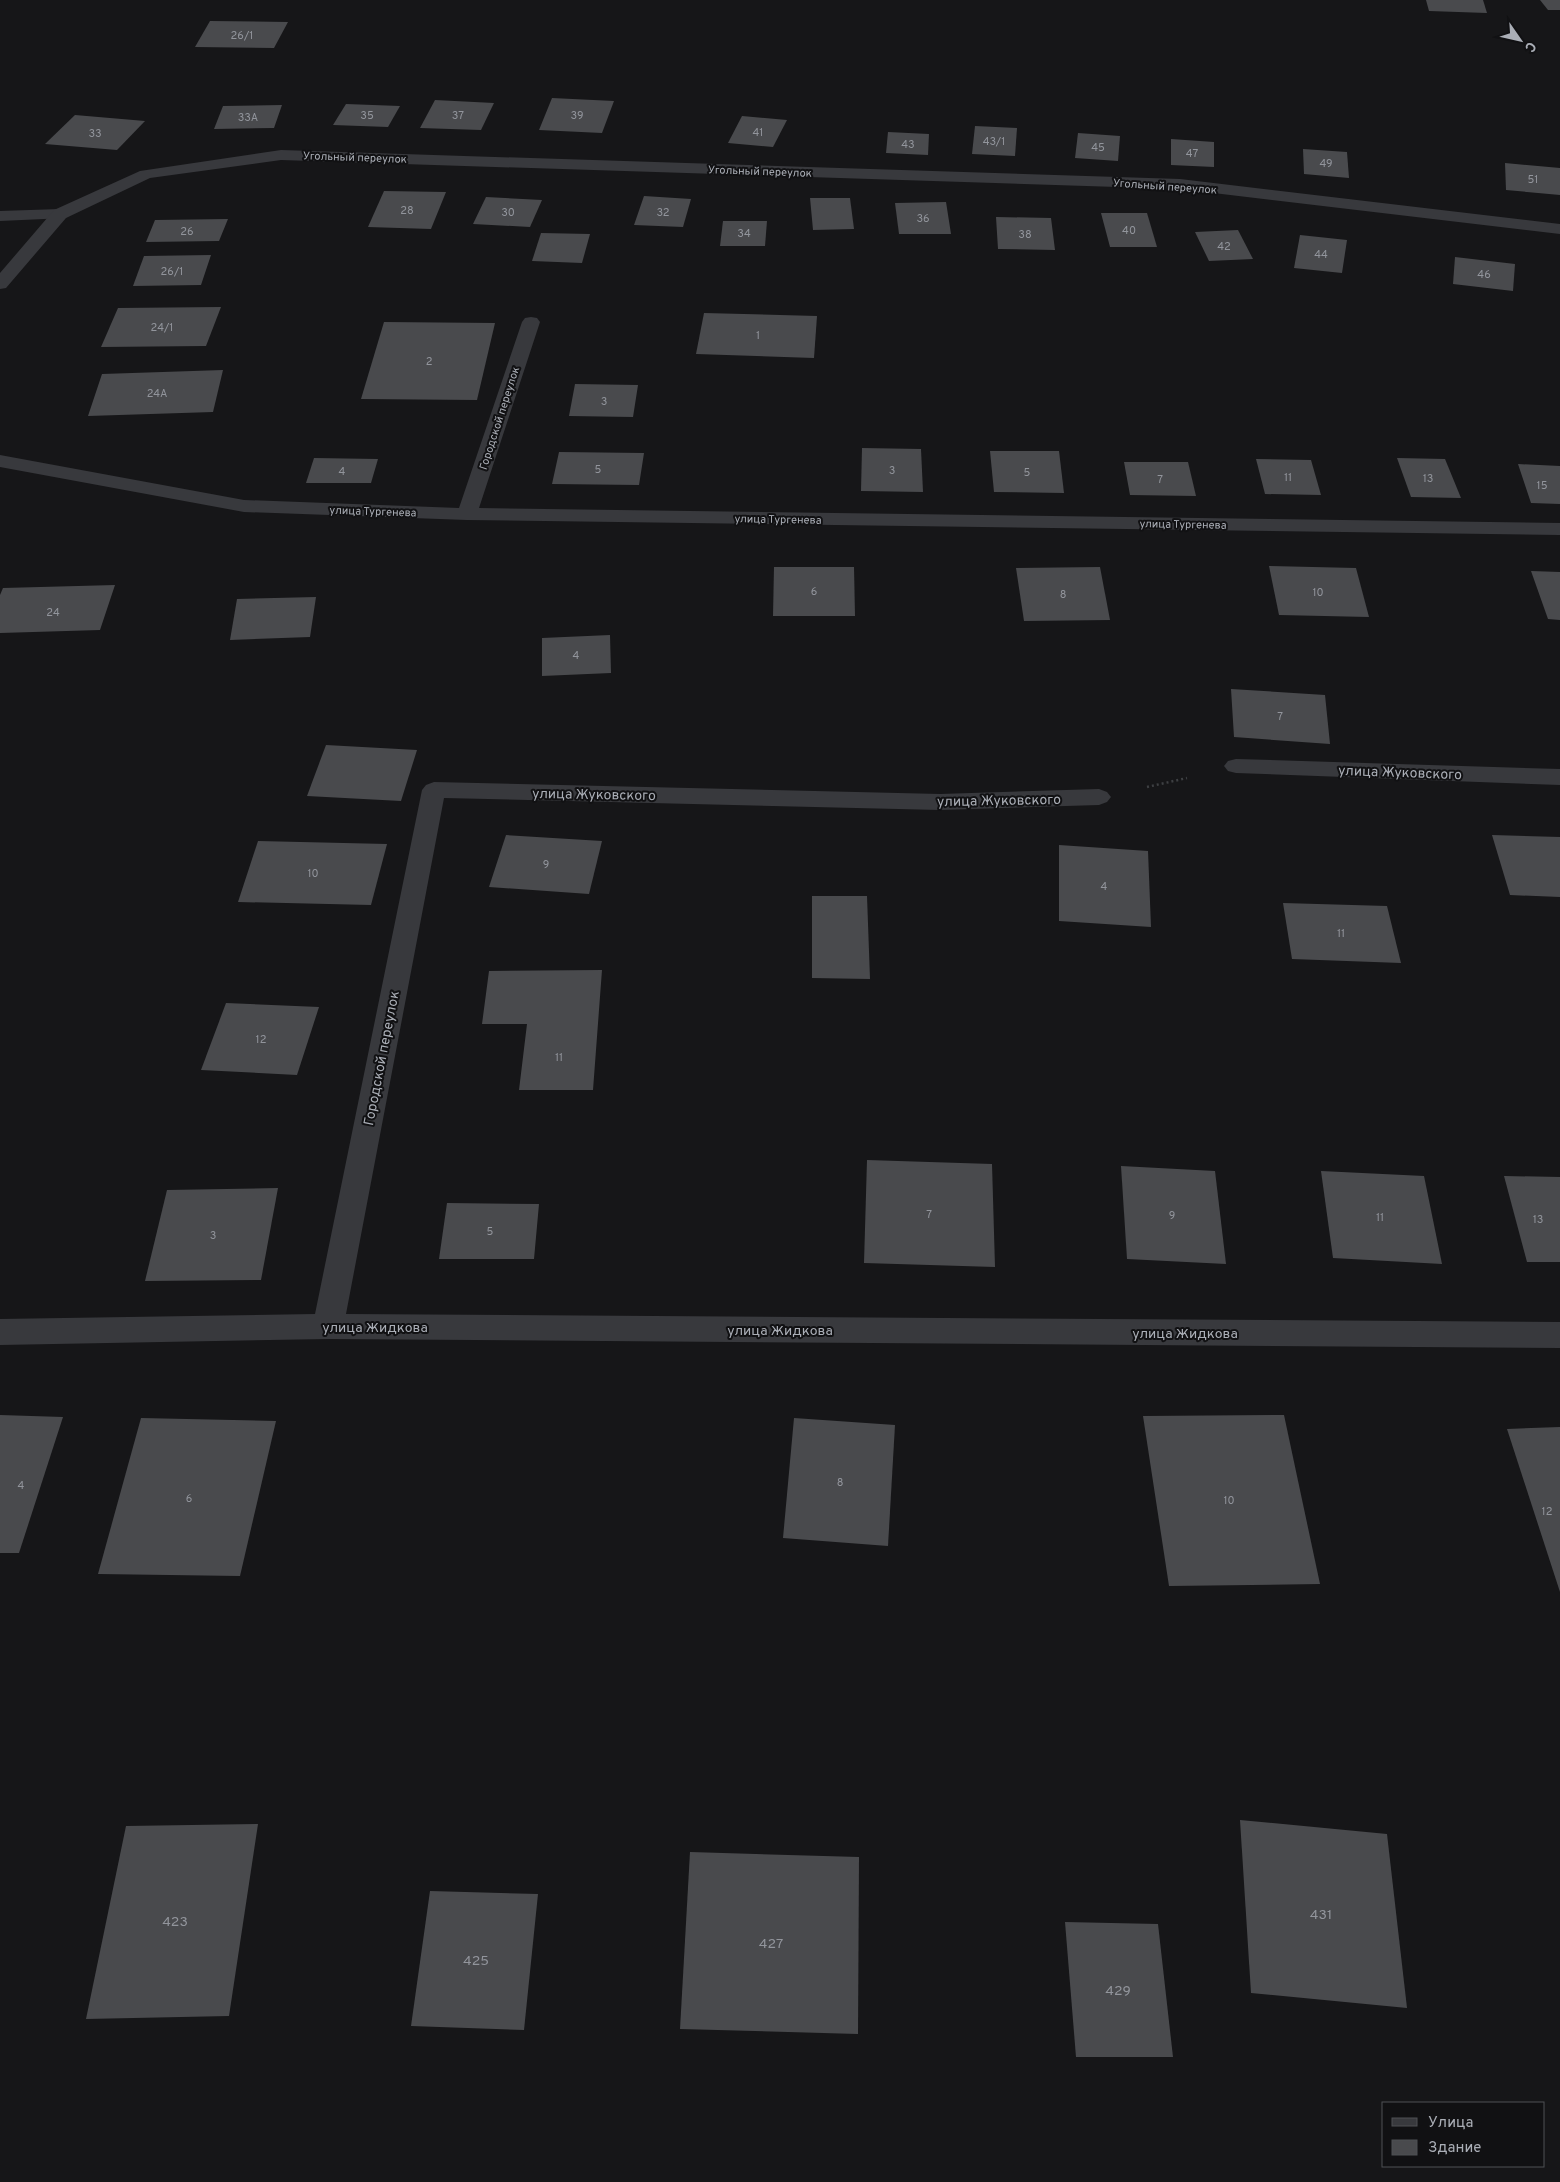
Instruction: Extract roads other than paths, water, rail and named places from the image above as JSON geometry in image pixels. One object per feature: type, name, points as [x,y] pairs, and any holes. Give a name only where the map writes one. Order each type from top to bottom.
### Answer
[{"type":"street","name":"Угольный переулок","points":[[0,284],[60,214],[146,174],[281,155],[1180,184],[1560,229]]},
{"type":"street","points":[[0,216],[60,214]]},
{"type":"street","name":"Городской переулок","points":[[467,514],[531,322]]},
{"type":"street","name":"улица Тургенева","points":[[0,462],[244,506],[467,514],[1560,529]]},
{"type":"street","name":"улица Жуковского","points":[[1236,766],[1560,777]]},
{"type":"street","name":"Городской переулок","points":[[328,1326],[434,790]]},
{"type":"street","name":"улица Жуковского","points":[[434,790],[940,802],[1098,797]]},
{"type":"street","name":"улица Жидкова","points":[[0,1332],[328,1326],[1560,1335]]}]
